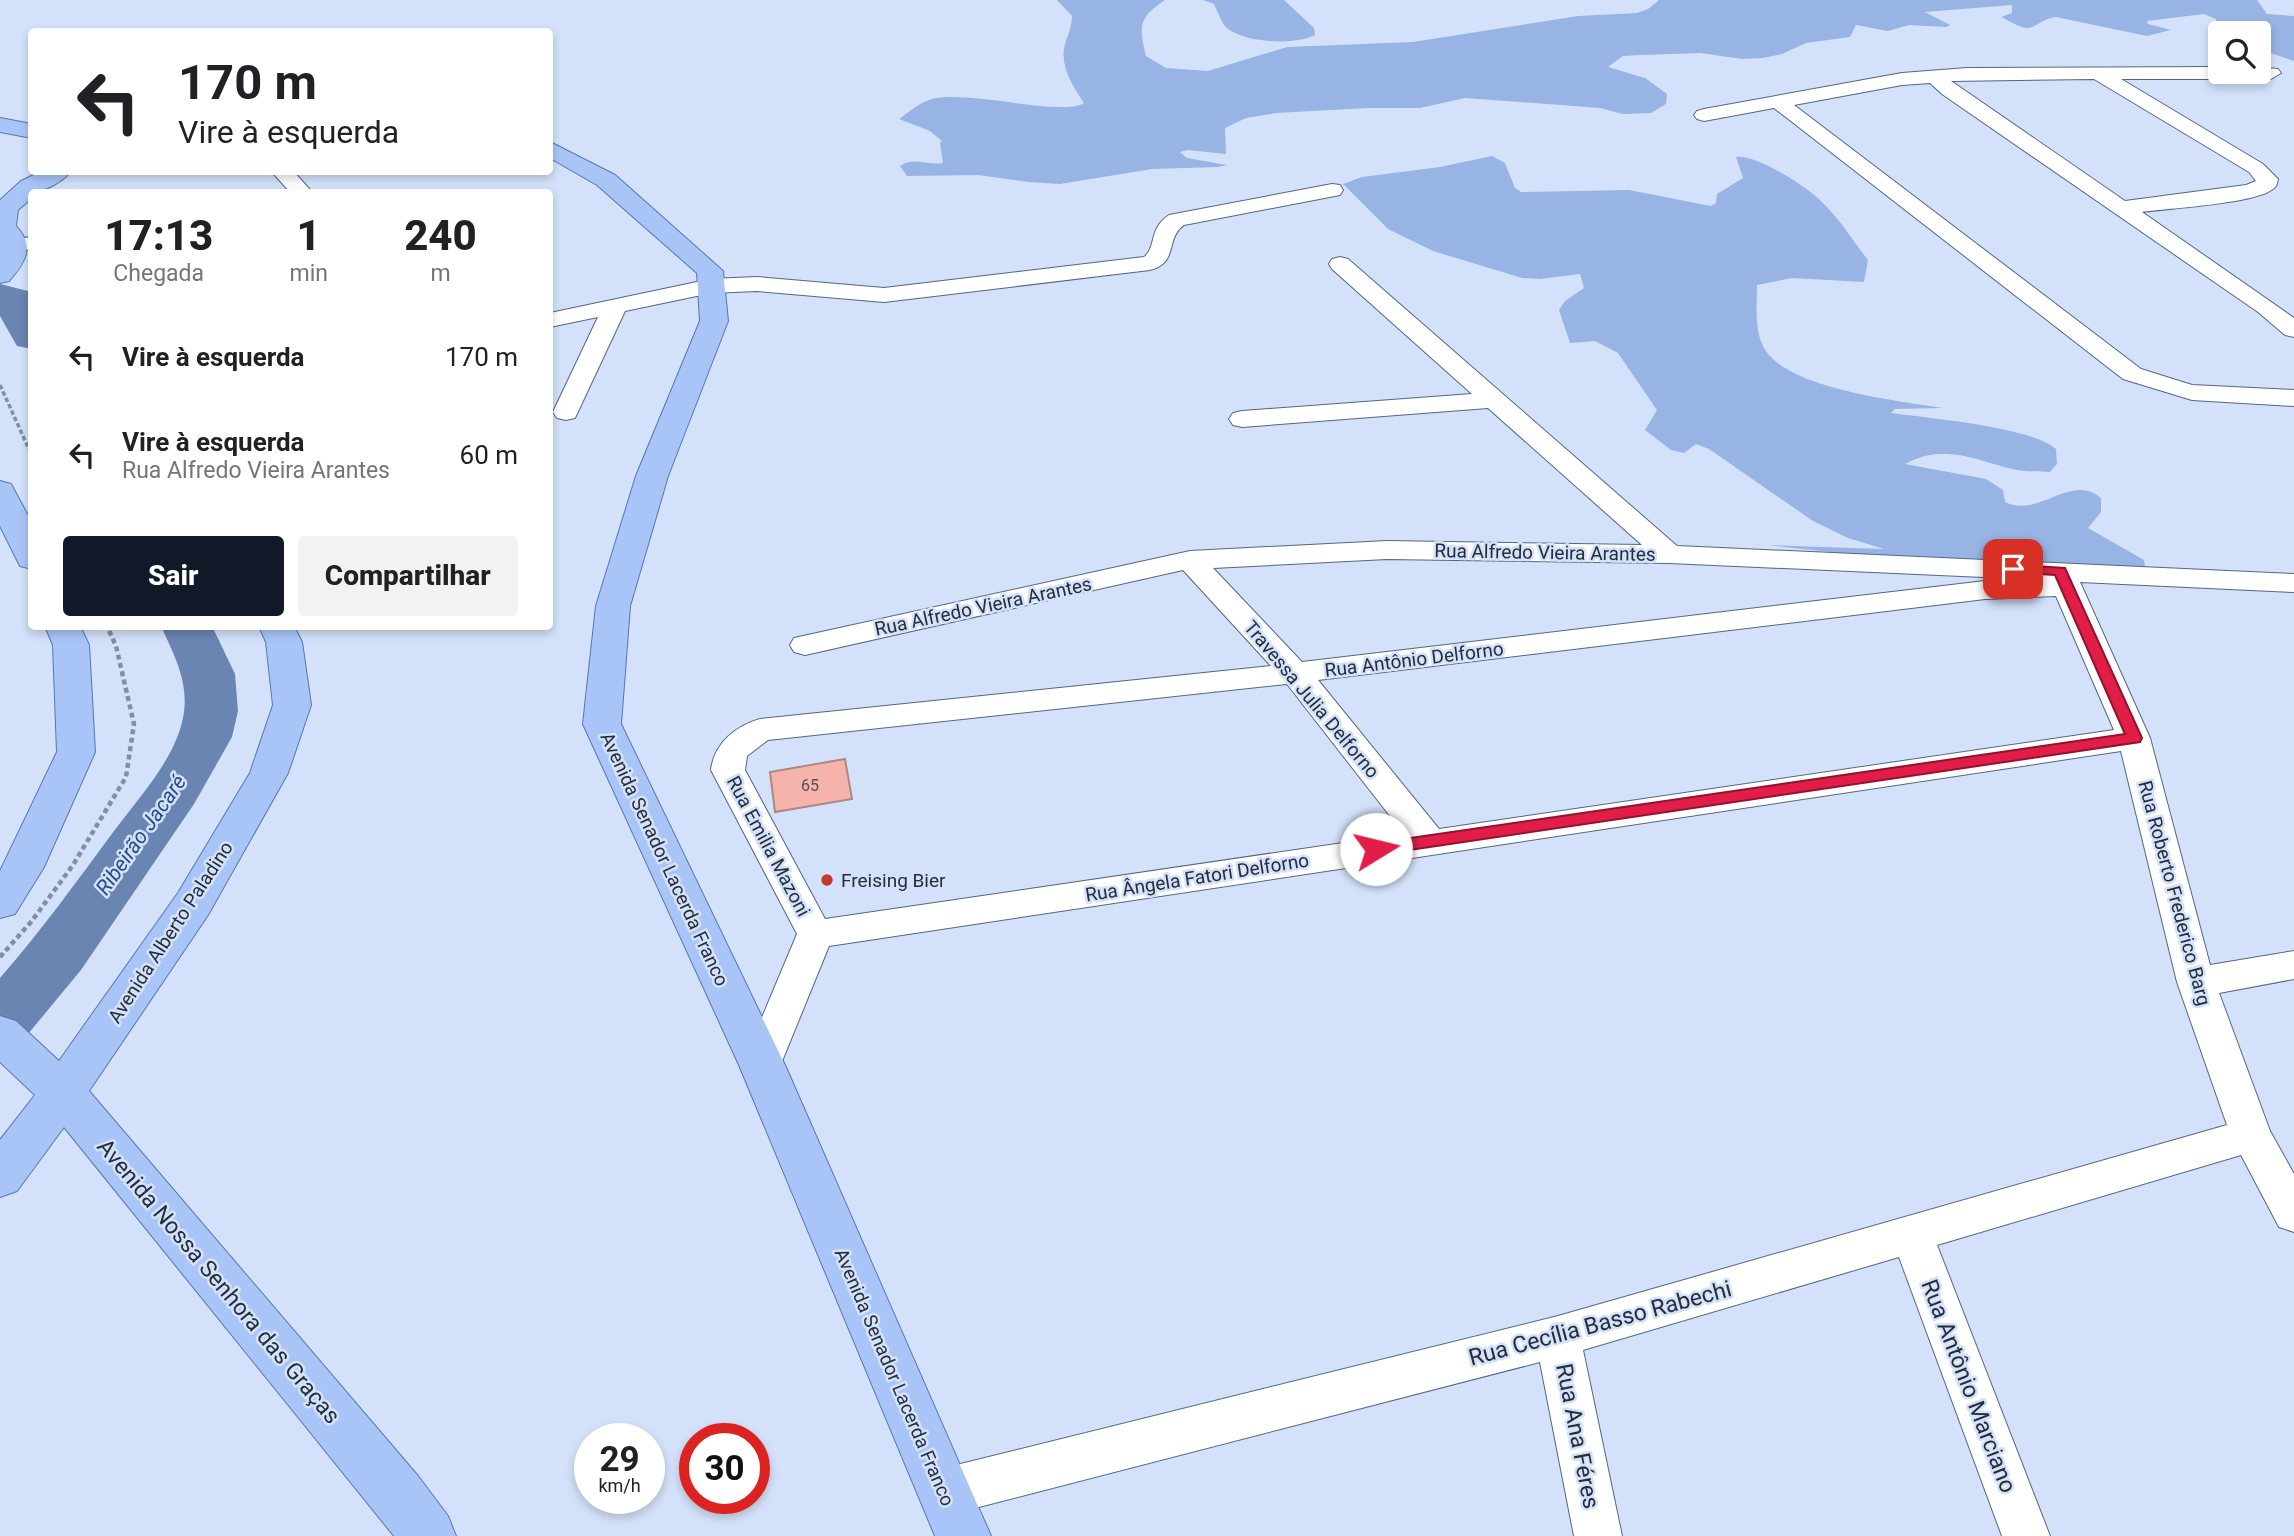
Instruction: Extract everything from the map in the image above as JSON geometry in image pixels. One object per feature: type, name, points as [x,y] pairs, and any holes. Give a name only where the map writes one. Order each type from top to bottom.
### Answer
[{"type":"main road","points":[[0,125],[28,130]]},
{"type":"main road","name":"Avenida Senador Lacerda Franco","points":[[553,151],[606,180],[710,271],[714,321],[652,476],[613,606],[602,724],[762,1066],[963,1536]]},
{"type":"main road","points":[[0,188],[46,175]]},
{"type":"main road","points":[[0,277],[10,265],[17,249],[18,237],[6,208],[30,186],[51,175]]},
{"type":"main road","points":[[0,277],[28,280]]},
{"type":"main road","points":[[0,491],[28,550]]},
{"type":"main road","points":[[0,904],[23,867],[76,752],[71,645],[64,630]]},
{"type":"main road","name":"Avenida Alberto Paladino","points":[[0,1176],[50,1082],[193,904],[270,773],[292,705],[284,642],[278,630]]},
{"type":"main road","name":"Avenida Nossa Senhora das Graças","points":[[0,1034],[50,1082],[389,1485],[428,1536]]},
{"type":"street","points":[[1704,115],[1902,79],[2272,73]]},
{"type":"street","points":[[2097,74],[2256,168],[2267,179],[2266,184],[2251,191],[2121,208]]},
{"type":"street","points":[[1935,77],[1949,90],[2266,307],[2294,330]]},
{"type":"street","points":[[1777,101],[2133,374],[2153,383],[2200,396],[2294,398]]},
{"type":"street","points":[[286,175],[298,189]]},
{"type":"street","points":[[553,319],[711,286],[757,284],[884,295],[1150,262],[1158,258],[1162,251],[1162,232],[1167,225],[1177,220],[1332,190]]},
{"type":"street","points":[[1339,264],[1669,554]]},
{"type":"street","points":[[566,412],[616,305]]},
{"type":"street","points":[[1242,419],[1494,400]]},
{"type":"street","name":"Rua Alfredo Vieira Arantes","points":[[805,645],[1190,560],[1387,550],[1669,554],[2064,579],[2294,583]]},
{"type":"street","name":"Travessa Julia Delforno","points":[[1190,560],[1295,673],[1429,841]]},
{"type":"street","name":"Rua Antônio Delforno","points":[[760,730],[1295,673],[2064,579]]},
{"type":"street","name":"Rua Roberto Frederico Barg","points":[[2064,579],[2134,738],[2196,982],[2251,1135],[2294,1214]]},
{"type":"street","name":"Rua Emilia Mazoni","points":[[760,730],[739,743],[728,758],[728,770],[815,934]]},
{"type":"street","name":"Rua Ângela Fatori Delforno","points":[[815,934],[2134,738]]},
{"type":"street","points":[[762,1066],[815,934]]},
{"type":"street","points":[[2196,982],[2294,965]]},
{"type":"street","name":"Rua Cecília Basso Rabechi","points":[[944,1492],[1559,1337],[2251,1135]]},
{"type":"street","name":"Rua Antônio Marciano","points":[[1912,1235],[2026,1536]]},
{"type":"street","name":"Rua Ana Féres","points":[[1559,1337],[1598,1536]]},
{"type":"path","points":[[0,385],[28,447]]},
{"type":"shaded area","points":[[1057,0],[1165,0],[1145,18],[1142,37],[1146,56],[1166,68],[1208,71],[1287,47],[1413,42],[1578,16],[1637,13],[1648,9],[1659,0],[2257,0],[2267,14],[2294,16],[2294,61],[2271,53],[2271,21],[2216,21],[2204,14],[2147,21],[2148,24],[2171,30],[2147,36],[2056,17],[2026,28],[2001,17],[2012,13],[2012,5],[1925,12],[1950,25],[1909,25],[1888,31],[1856,25],[1850,37],[1806,43],[1782,54],[1763,58],[1742,59],[1700,53],[1623,56],[1608,67],[1645,78],[1667,94],[1666,104],[1651,113],[1623,114],[1600,108],[1465,98],[1420,108],[1276,113],[1246,118],[1225,128],[1226,154],[1188,150],[1180,152],[1187,158],[1227,165],[1218,167],[1152,169],[1060,184],[978,175],[907,176],[900,166],[905,163],[943,163],[942,141],[930,131],[899,119],[928,100],[968,98],[1056,107],[1084,103],[1065,68],[1065,44],[1072,16]]},
{"type":"shaded area","points":[[1203,0],[1284,0],[1314,28],[1315,35],[1294,41],[1268,41],[1242,36],[1224,25],[1214,4]]},
{"type":"shaded area","points":[[1492,156],[1505,163],[1515,188],[1521,192],[1629,190],[1711,206],[1716,203],[1717,194],[1743,178],[1736,157],[1756,161],[1793,180],[1828,208],[1868,260],[1864,282],[1792,278],[1757,285],[1757,317],[1764,348],[1777,362],[1796,374],[1819,383],[1874,397],[1943,408],[1895,409],[1891,413],[2003,429],[2043,441],[2056,449],[2057,464],[2050,472],[2017,470],[1971,457],[1946,454],[1919,458],[1905,464],[1986,479],[2003,490],[2005,502],[2018,506],[2030,505],[2066,492],[2089,491],[2101,498],[2101,512],[2088,528],[2144,560],[2145,567],[2090,581],[1767,545],[1884,549],[1848,538],[1813,521],[1709,449],[1696,444],[1684,453],[1671,450],[1645,430],[1657,410],[1618,353],[1595,341],[1570,343],[1559,310],[1565,301],[1584,288],[1580,274],[1540,279],[1522,278],[1433,251],[1388,229],[1343,184],[1362,177],[1440,167]]},
{"type":"building","points":[[845,759],[852,799],[775,812],[770,772]]},
{"type":"waterway","name":"Ribeirão Jacaré","points":[[0,296],[14,299],[15,307],[28,330]]},
{"type":"waterway","name":"Ribeirão Jacaré","points":[[0,1022],[59,953],[174,790],[205,737],[211,711],[209,674],[188,630]]},
{"type":"place","name":"Freising Bier","points":[[827,880]]},
{"type":"route","points":[[1376,849],[2134,738],[2060,571],[2013,569]]}]
